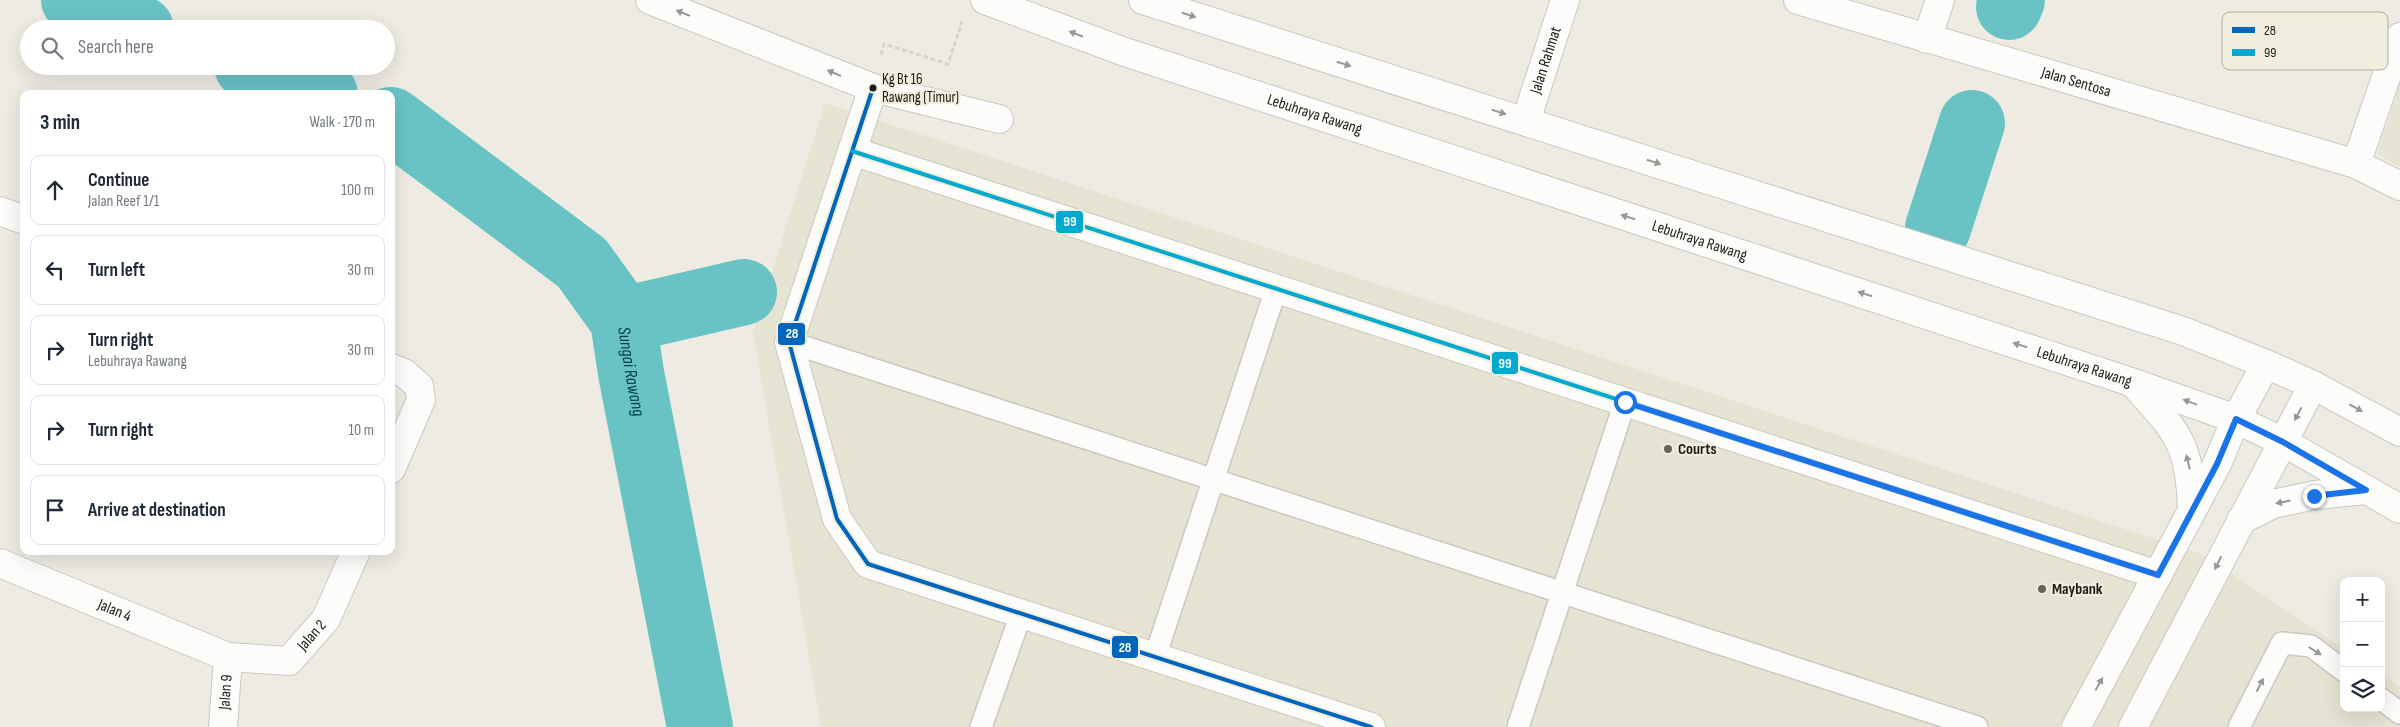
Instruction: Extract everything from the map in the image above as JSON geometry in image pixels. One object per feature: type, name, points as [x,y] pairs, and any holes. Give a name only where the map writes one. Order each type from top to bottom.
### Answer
[{"type":"street","points":[[650,0],[873,88],[999,119]]},
{"type":"street","name":"Lebuhraya Rawang","points":[[986,0],[1122,51],[2131,382],[2236,419],[2283,442],[2400,509]]},
{"type":"street","points":[[1143,0],[2173,328],[2314,385],[2400,432]]},
{"type":"street","name":"Jalan Rahmat","points":[[1526,121],[1565,0]]},
{"type":"street","name":"Jalan Sentosa","points":[[1798,0],[2356,164],[2400,186]]},
{"type":"street","points":[[1927,38],[1940,0]]},
{"type":"street","points":[[2356,164],[2400,37]]},
{"type":"street","points":[[873,88],[789,342],[838,519],[868,564],[1371,727]]},
{"type":"street","points":[[852,151],[2158,575]]},
{"type":"street","points":[[0,211],[20,218]]},
{"type":"street","points":[[2076,727],[2217,464],[2236,419],[2266,364]]},
{"type":"street","points":[[395,369],[404,372],[419,386],[421,400],[395,460]]},
{"type":"street","points":[[2131,382],[2171,425],[2185,449],[2191,476],[2192,510]]},
{"type":"street","points":[[2133,727],[2314,385]]},
{"type":"street","points":[[2241,520],[2273,504],[2314,496],[2366,490]]},
{"type":"street","name":"Jalan 2","points":[[228,657],[289,661],[326,619],[354,555]]},
{"type":"street","name":"Jalan 4","points":[[0,563],[228,657]]},
{"type":"street","name":"Jalan 9","points":[[222,727],[228,657]]},
{"type":"lane","points":[[1155,657],[1276,289]]},
{"type":"lane","points":[[789,342],[1977,727]]},
{"type":"lane","points":[[1518,727],[1625,402]]},
{"type":"lane","points":[[981,727],[1021,614]]},
{"type":"lane","points":[[2238,727],[2282,643],[2310,646],[2340,668]]},
{"type":"lane","points":[[2385,702],[2400,713]]},
{"type":"lane","points":[[2395,727],[2400,718]]},
{"type":"path","points":[[884,44],[948,64],[963,18]]},
{"type":"shaded area","points":[[2400,84],[2400,167],[2377,154]]},
{"type":"shaded area","points":[[825,103],[2204,555],[2340,646],[2340,712],[2385,712],[2385,677],[2400,687],[2400,727],[821,727],[753,332]]},
{"type":"waterway","name":"Sungai Rawang","points":[[74,0],[117,20]]},
{"type":"waterway","points":[[2009,7],[2012,0]]},
{"type":"waterway","name":"Sungai Rawang","points":[[272,75],[314,90]]},
{"type":"waterway","name":"Sungai Rawang","points":[[395,123],[582,263],[623,320],[631,373],[700,727]]},
{"type":"waterway","points":[[1938,228],[1972,123]]},
{"type":"waterway","points":[[623,320],[744,292]]},
{"type":"transit line","name":"28","points":[[873,88],[789,342],[837,519],[868,564],[1371,727]]},
{"type":"transit line","name":"99","points":[[852,151],[2158,575]]},
{"type":"place","name":"Kg Bt 16 Rawang (Timur)","points":[[873,88]]},
{"type":"place","name":"Courts","points":[[1668,449]]},
{"type":"place","name":"Maybank","points":[[2042,589]]},
{"type":"route","points":[[1625,402],[2158,575],[2217,464],[2236,419],[2283,442],[2366,490],[2314,496]]}]
